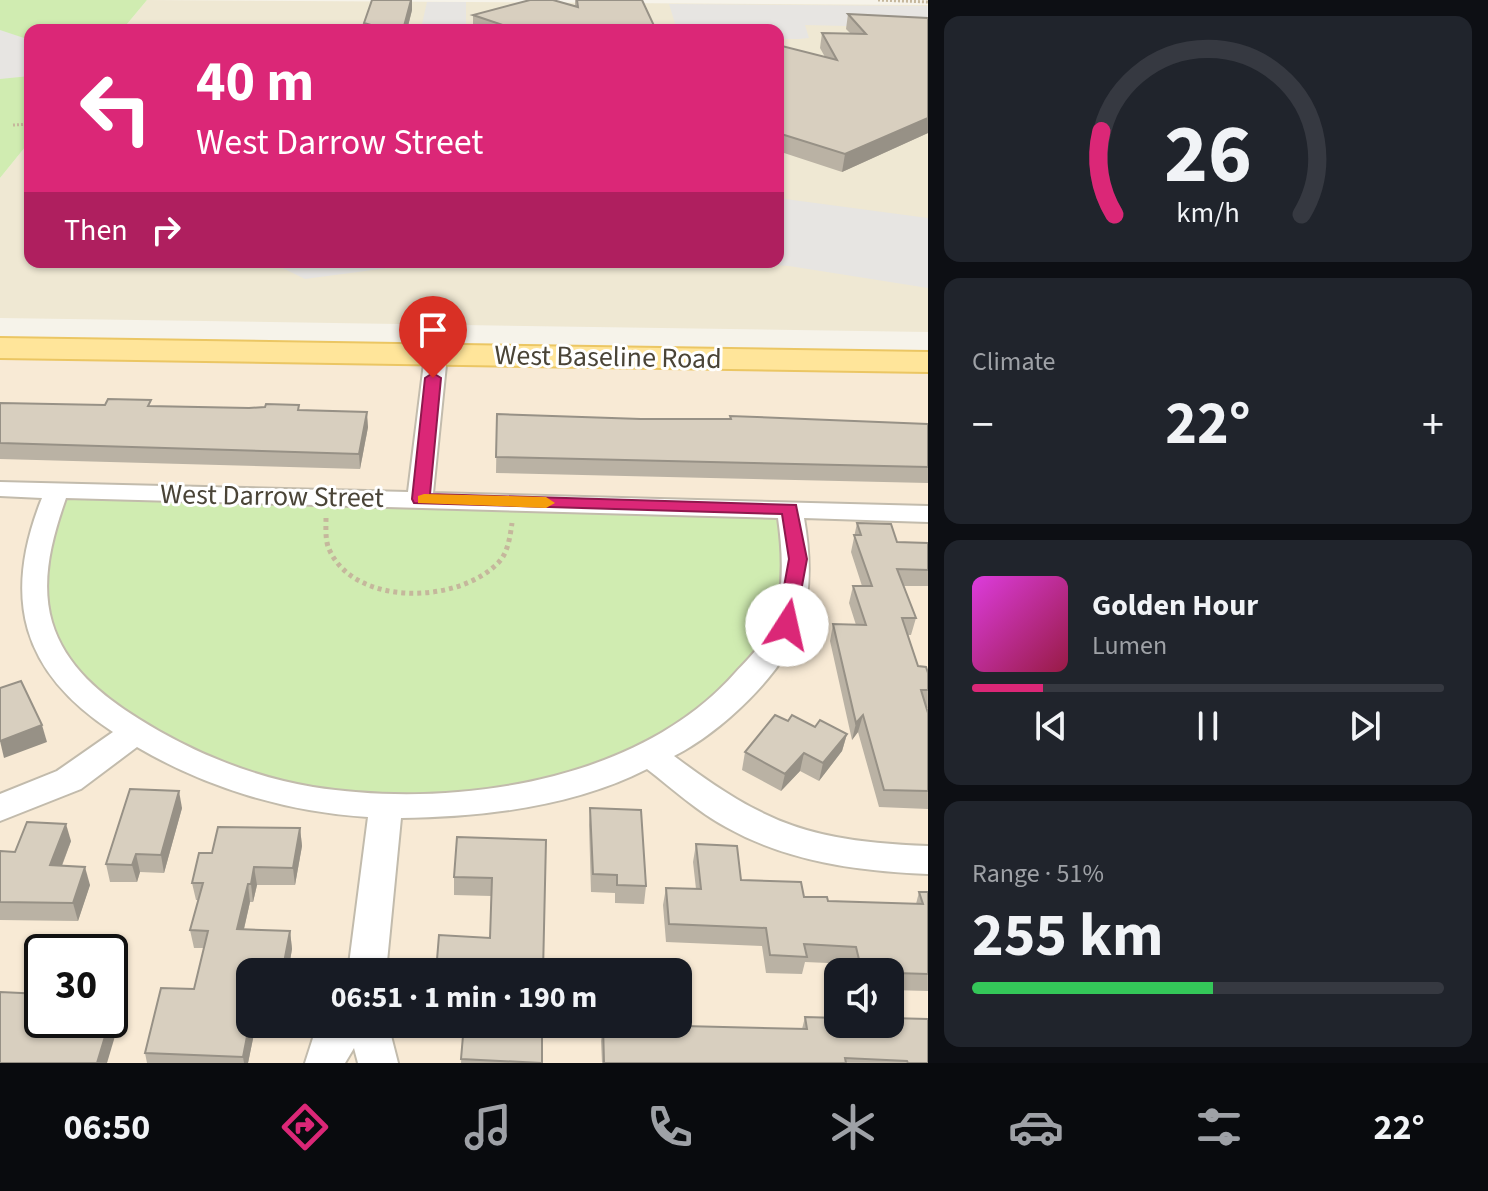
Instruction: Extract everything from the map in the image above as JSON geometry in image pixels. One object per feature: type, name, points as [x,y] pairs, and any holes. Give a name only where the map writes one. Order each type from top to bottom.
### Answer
[{"type":"main road","name":"West Baseline Road","points":[[0,326],[928,341]]},
{"type":"main road","name":"West Baseline Road","points":[[0,348],[928,362]]},
{"type":"street","points":[[420,499],[436,355]]},
{"type":"street","name":"West Darrow Street","points":[[0,489],[928,514]]},
{"type":"street","points":[[57,490],[36,543],[33,591],[45,642],[82,693],[134,733],[210,769],[329,802],[386,807],[489,801],[575,784],[651,755],[703,726],[749,682],[787,625],[798,559],[790,509]]},
{"type":"street","points":[[0,808],[69,780],[134,733]]},
{"type":"street","points":[[651,755],[739,819],[785,838],[875,859],[928,860]]},
{"type":"street","points":[[369,958],[386,807]]},
{"type":"street","points":[[325,1063],[327,1051],[338,1038]]},
{"type":"street","points":[[372,1038],[378,1063]]},
{"type":"path","points":[[878,0],[928,2]]},
{"type":"path","points":[[13,125],[24,124]]},
{"type":"path","points":[[330,497],[323,535],[329,557],[365,586],[408,593],[477,580],[498,563],[510,541],[512,502]]},
{"type":"shaded area","points":[[147,0],[928,5],[928,332],[0,318],[0,178],[24,148],[24,268],[784,268],[784,24],[127,24]]},
{"type":"shaded area","points":[[427,2],[466,2],[466,24],[422,24]]},
{"type":"shaded area","points":[[669,4],[928,6],[928,28],[805,25],[809,38],[799,39],[784,39],[784,24],[675,24]]},
{"type":"shaded area","points":[[0,30],[24,38],[24,77],[0,79]]},
{"type":"shaded area","points":[[784,199],[928,218],[928,288],[784,266]]},
{"type":"shaded area","points":[[282,268],[388,268],[305,279]]},
{"type":"shaded area","points":[[0,357],[928,371],[928,1063],[0,1063]]},
{"type":"green space","points":[[0,0],[147,0],[127,24],[24,24],[24,148],[0,178]]},
{"type":"green space","points":[[57,490],[790,509],[787,625],[749,682],[575,784],[329,802],[134,733],[45,642],[36,543]]},
{"type":"building","points":[[372,0],[411,0],[405,24],[364,23]]},
{"type":"building","points":[[530,0],[553,0],[578,7],[577,0],[642,0],[653,24],[500,24],[473,15]]},
{"type":"building","points":[[848,14],[928,18],[928,118],[845,154],[784,135],[784,47],[837,60],[822,33],[866,34]]},
{"type":"building","points":[[108,399],[151,400],[148,406],[249,408],[265,407],[266,404],[299,405],[298,410],[367,412],[359,454],[0,443],[0,403],[105,405]]},
{"type":"building","points":[[497,414],[641,419],[731,419],[730,416],[928,424],[928,467],[496,457]]},
{"type":"building","points":[[857,523],[891,524],[897,542],[928,543],[928,570],[897,569],[916,618],[902,618],[918,666],[926,667],[928,673],[928,690],[921,690],[928,713],[928,791],[884,790],[863,715],[856,723],[833,624],[866,625],[853,586],[872,586],[854,535],[861,535]]},
{"type":"building","points":[[21,681],[42,725],[0,741],[0,688]]},
{"type":"building","points":[[775,715],[788,721],[792,715],[815,727],[820,720],[847,734],[823,763],[804,753],[785,774],[745,752]]},
{"type":"building","points":[[130,789],[179,791],[161,855],[136,854],[132,865],[106,864]]},
{"type":"building","points":[[590,808],[641,810],[646,886],[617,885],[617,875],[593,874]]},
{"type":"building","points":[[27,822],[66,824],[50,865],[85,867],[73,903],[0,902],[0,851],[15,852]]},
{"type":"building","points":[[218,827],[300,828],[293,868],[254,867],[237,929],[290,931],[285,958],[236,958],[236,1038],[247,1038],[243,1057],[145,1053],[161,988],[194,989],[208,931],[190,930],[203,883],[192,883],[199,853],[212,853]]},
{"type":"building","points":[[457,837],[546,840],[543,958],[437,958],[439,935],[490,938],[492,878],[454,877]]},
{"type":"building","points":[[696,844],[737,846],[741,880],[801,882],[804,897],[827,897],[828,901],[923,904],[919,892],[928,892],[928,974],[904,973],[904,958],[859,958],[856,947],[804,944],[807,957],[770,955],[766,928],[669,924],[666,888],[701,889]]},
{"type":"building","points":[[0,992],[24,993],[24,1038],[105,1038],[97,1063],[0,1063]]},
{"type":"building","points":[[805,1017],[824,1018],[824,1038],[904,1038],[904,1018],[928,1019],[928,1063],[845,1058],[846,1063],[604,1063],[603,1038],[692,1038],[692,1026],[807,1029]]},
{"type":"building","points":[[463,1038],[542,1038],[542,1063],[461,1059]]},
{"type":"slow traffic","points":[[424,499],[546,503]]},
{"type":"route","points":[[433,378],[420,499],[790,509],[798,559],[787,625]]}]
